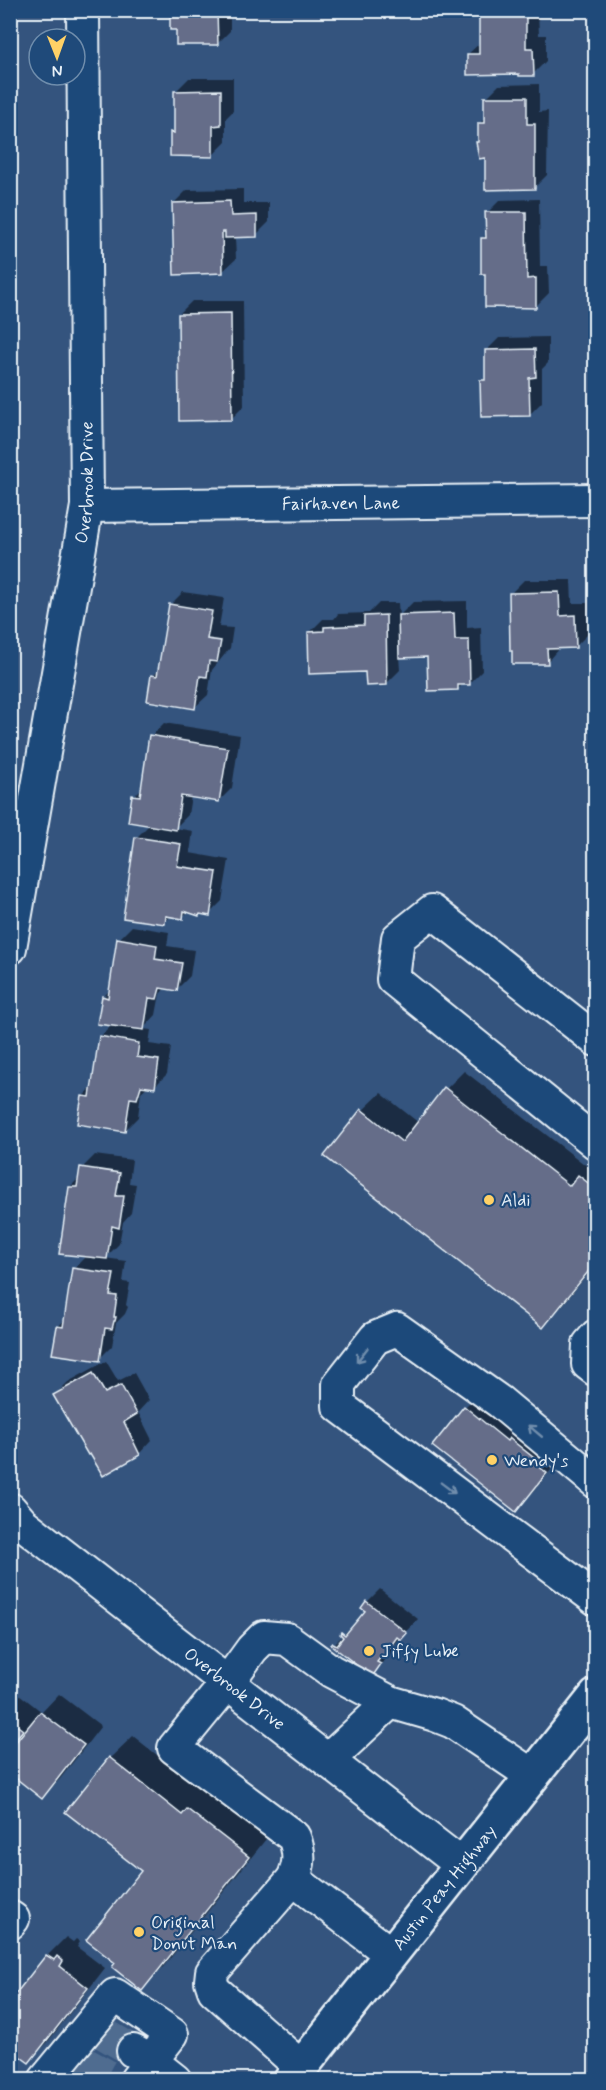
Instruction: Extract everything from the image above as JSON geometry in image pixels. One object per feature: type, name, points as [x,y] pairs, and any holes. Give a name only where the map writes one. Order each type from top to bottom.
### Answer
[{"type":"main road","name":"Austin Peay Highway","points":[[296,2073],[596,1696]]},
{"type":"street","name":"Overbrook Drive","points":[[10,948],[87,506],[83,10]]},
{"type":"street","name":"Fairhaven Lane","points":[[87,506],[596,500]]},
{"type":"street","points":[[596,1040],[432,911],[398,938],[393,979],[596,1143]]},
{"type":"street","points":[[596,1482],[500,1402],[397,1329],[375,1338],[339,1384],[339,1406],[596,1599]]},
{"type":"street","points":[[596,1336],[589,1344],[588,1364],[596,1370]]},
{"type":"street","name":"Overbrook Drive","points":[[14,1521],[228,1683],[462,1865]]},
{"type":"street","points":[[296,2073],[214,1990],[211,1981],[212,1972],[293,1879],[299,1866],[299,1850],[294,1837],[174,1748],[228,1683],[252,1649],[264,1637],[287,1639],[331,1671],[390,1702],[435,1714],[453,1722],[533,1776]]},
{"type":"street","points":[[328,1761],[390,1702]]},
{"type":"street","points":[[293,1879],[392,1954]]},
{"type":"street","points":[[10,1917],[13,1919],[10,1923]]},
{"type":"street","points":[[45,2079],[73,2057],[95,2029],[115,1995],[172,2034],[136,2071]]},
{"type":"building","points":[[170,10],[217,10],[218,45],[176,45],[176,30],[170,30]]},
{"type":"building","points":[[482,10],[526,10],[526,48],[533,48],[534,76],[467,75],[467,54],[479,54],[479,16],[482,16]]},
{"type":"building","points":[[221,90],[221,125],[213,126],[213,157],[170,156],[170,132],[174,133],[174,91]]},
{"type":"building","points":[[484,97],[527,97],[527,124],[535,124],[535,189],[485,190],[485,158],[479,159],[476,142],[478,142],[478,123],[484,123]]},
{"type":"building","points":[[230,201],[231,216],[257,215],[257,237],[225,238],[225,232],[222,232],[223,273],[174,275],[172,203]]},
{"type":"building","points":[[485,212],[526,212],[527,279],[536,278],[536,308],[485,307],[485,274],[481,274],[481,238],[486,238]]},
{"type":"building","points":[[231,313],[232,420],[179,421],[178,314]]},
{"type":"building","points":[[535,349],[536,377],[529,378],[530,416],[481,417],[480,380],[485,380],[485,350]]},
{"type":"building","points":[[559,592],[560,616],[575,615],[576,648],[547,649],[548,664],[512,664],[509,593]]},
{"type":"building","points":[[169,604],[212,611],[207,639],[221,641],[217,662],[209,661],[207,677],[200,676],[195,709],[147,701],[151,675],[157,676]]},
{"type":"building","points":[[454,613],[455,640],[469,640],[470,685],[458,685],[458,690],[428,691],[427,657],[399,658],[398,615]]},
{"type":"building","points":[[386,615],[387,685],[366,686],[365,672],[309,674],[308,632],[324,631],[324,627],[364,625],[364,616]]},
{"type":"building","points":[[149,735],[228,748],[219,802],[181,796],[176,830],[128,822],[132,795],[140,796]]},
{"type":"building","points":[[135,837],[181,844],[177,866],[217,872],[210,916],[200,914],[199,916],[184,911],[183,919],[166,916],[165,924],[123,918]]},
{"type":"building","points":[[117,938],[157,945],[155,959],[182,963],[177,991],[160,988],[157,999],[149,998],[144,1030],[97,1024],[102,996],[108,998]]},
{"type":"building","points":[[99,1036],[139,1043],[137,1057],[159,1060],[155,1088],[141,1086],[137,1099],[130,1098],[125,1132],[77,1124],[82,1096],[90,1097]]},
{"type":"building","name":"Aldi","points":[[444,1087],[570,1186],[578,1175],[596,1189],[596,1262],[543,1328],[324,1156],[361,1109],[402,1142]]},
{"type":"building","points":[[80,1167],[120,1173],[116,1196],[124,1196],[119,1228],[112,1226],[107,1259],[59,1254],[69,1187],[77,1187]]},
{"type":"building","points":[[72,1268],[114,1274],[110,1295],[117,1296],[114,1317],[116,1317],[112,1329],[105,1328],[100,1361],[52,1354],[57,1326],[63,1327]]},
{"type":"building","points":[[93,1373],[105,1393],[121,1385],[137,1414],[124,1422],[140,1455],[103,1476],[53,1395]]},
{"type":"building","name":"Wendy's","points":[[464,1406],[507,1441],[509,1438],[534,1458],[532,1461],[547,1473],[516,1512],[432,1446]]},
{"type":"building","points":[[366,1601],[407,1633],[401,1640],[397,1637],[377,1662],[381,1664],[372,1677],[331,1645],[333,1643],[337,1645],[343,1637],[341,1632],[345,1635],[365,1611],[361,1608]]},
{"type":"building","points":[[40,1712],[84,1745],[42,1799],[13,1776],[10,1779],[10,1749]]},
{"type":"building","points":[[10,1720],[23,1730],[10,1746]]},
{"type":"building","points":[[109,1757],[182,1815],[187,1809],[249,1857],[142,1991],[112,1967],[115,1963],[86,1940],[141,1871],[65,1812]]},
{"type":"building","points":[[46,1955],[54,1960],[57,1956],[63,1961],[60,1966],[88,1988],[29,2063],[10,2049],[10,2001]]},
{"type":"tunnel","points":[[101,2032],[133,2051]]},
{"type":"tunnel","points":[[79,2060],[110,2077]]},
{"type":"place","name":"Aldi","points":[[489,1200]]},
{"type":"place","name":"Wendy's","points":[[492,1460]]},
{"type":"place","name":"Jiffy Lube","points":[[369,1651]]},
{"type":"place","name":"Original Donut Man","points":[[139,1932]]}]
